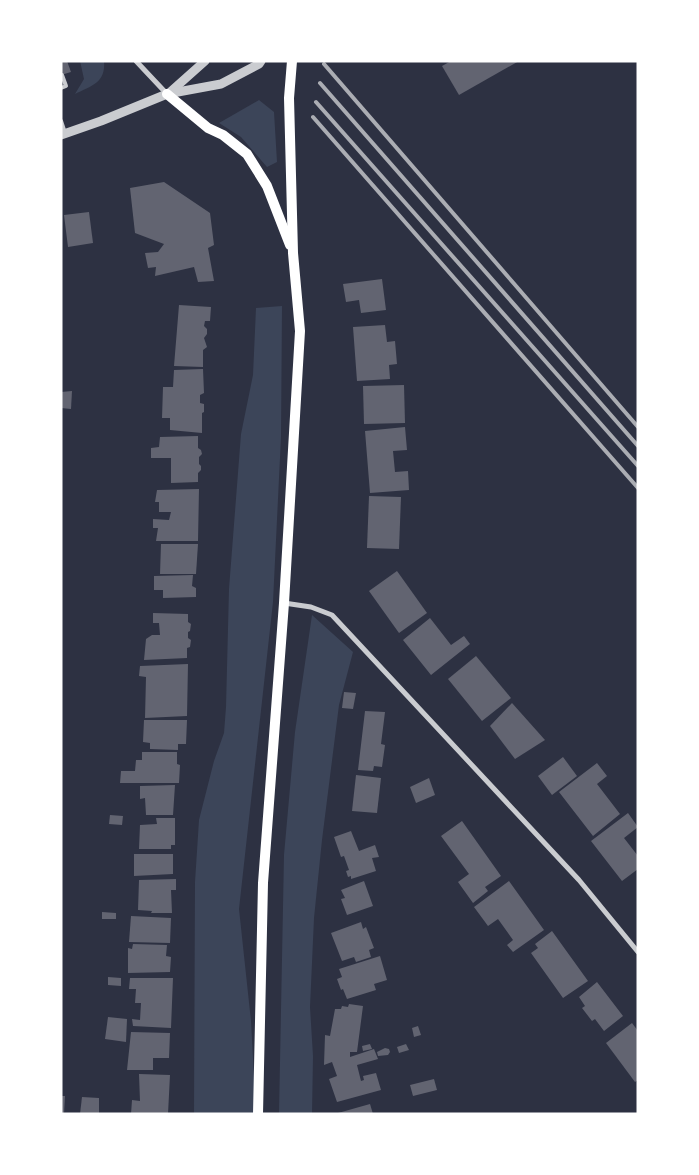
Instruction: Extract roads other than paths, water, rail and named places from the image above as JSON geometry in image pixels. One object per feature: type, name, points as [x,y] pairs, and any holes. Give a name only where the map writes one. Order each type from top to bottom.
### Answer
[{"type":"main road","points":[[258,1114],[262,883],[284,603],[300,330],[293,253],[289,89],[292,61]]},
{"type":"main road","points":[[167,94],[208,128],[223,135],[247,154],[267,186],[293,253]]},
{"type":"street","points":[[136,61],[167,94]]},
{"type":"street","points":[[167,94],[205,61]]},
{"type":"street","points":[[63,134],[101,121],[167,94],[221,84],[261,61]]},
{"type":"street","points":[[284,603],[311,607],[332,615],[579,880],[638,952]]},
{"type":"lane","points":[[61,88],[66,86],[62,75]]},
{"type":"lane","points":[[61,121],[63,134]]},
{"type":"railway","points":[[324,64],[638,427]]},
{"type":"railway","points":[[320,83],[638,446]]},
{"type":"railway","points":[[316,102],[638,466]]},
{"type":"railway","points":[[313,117],[638,488]]}]
